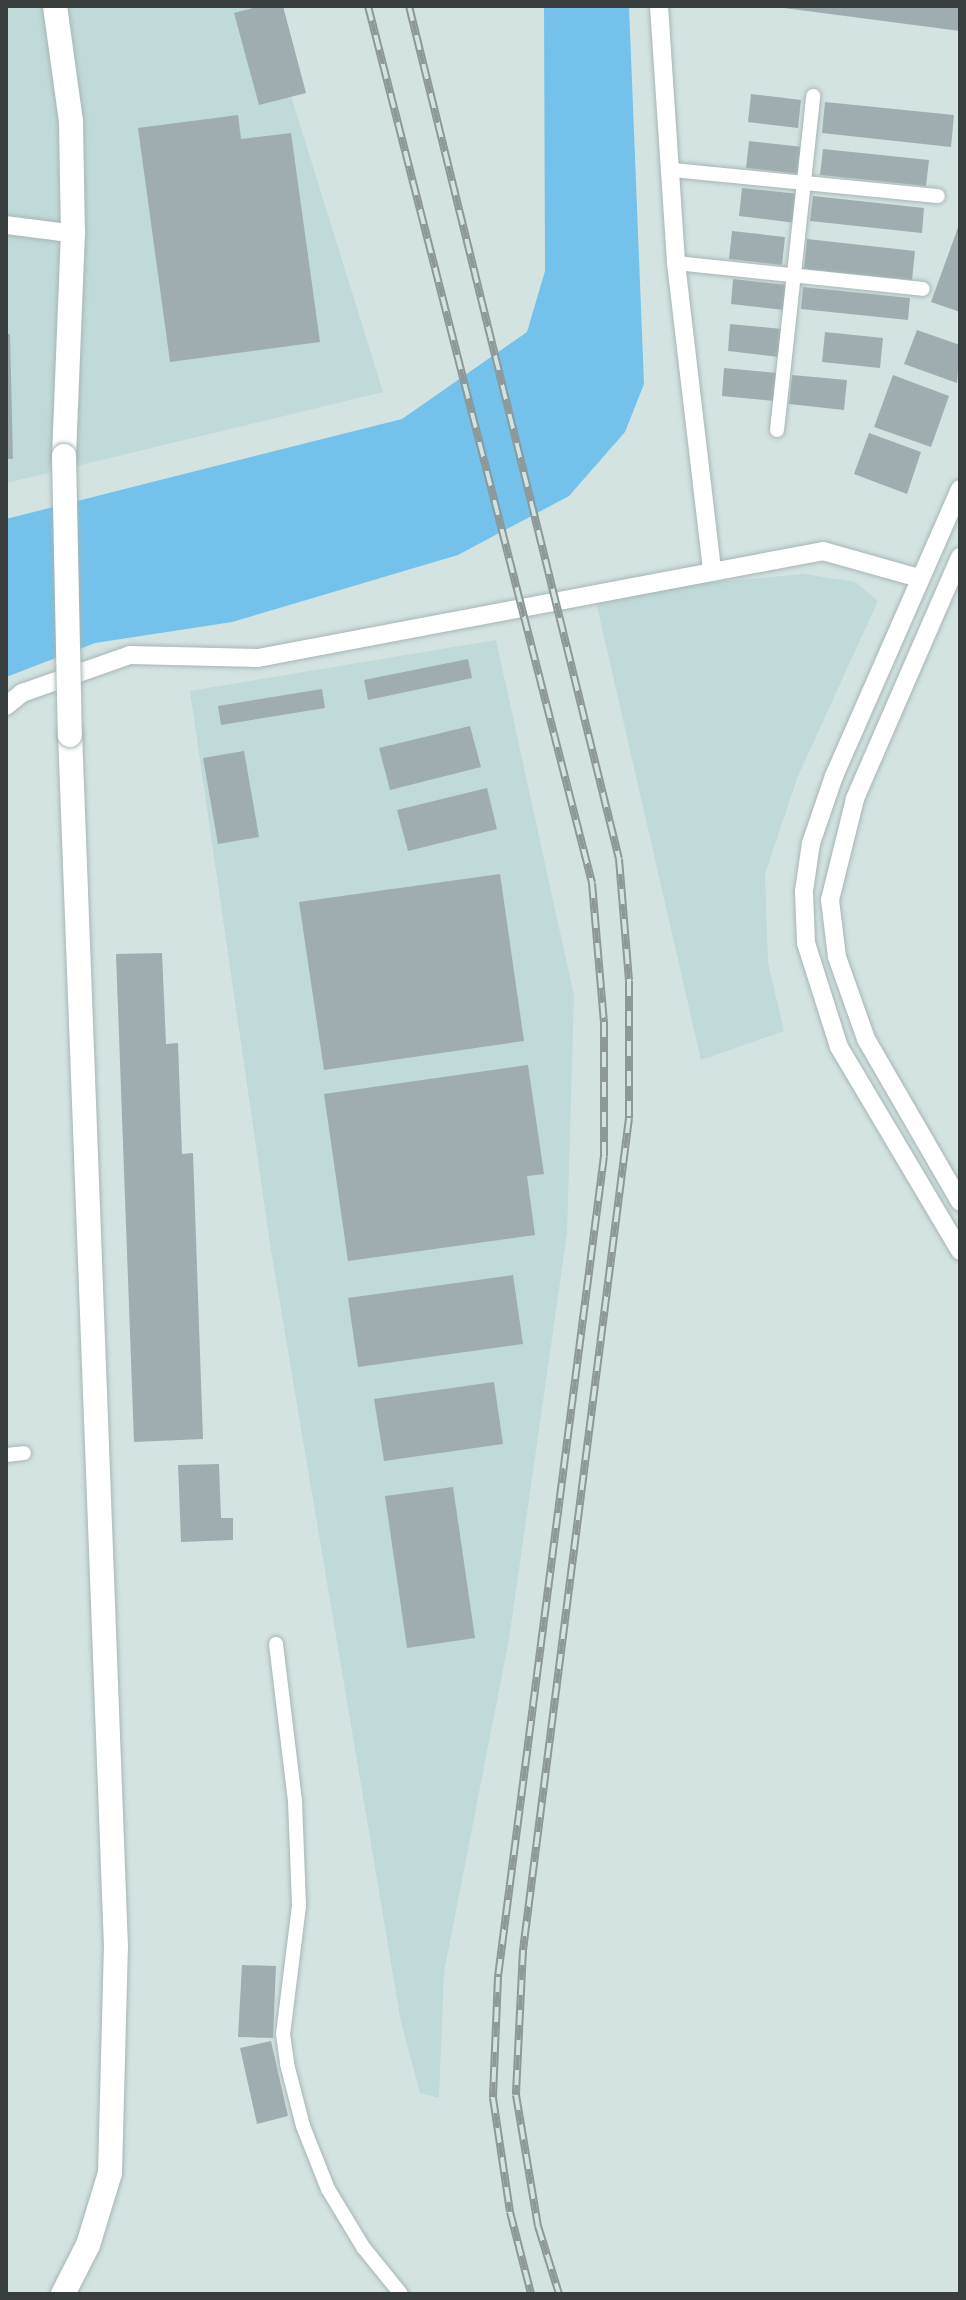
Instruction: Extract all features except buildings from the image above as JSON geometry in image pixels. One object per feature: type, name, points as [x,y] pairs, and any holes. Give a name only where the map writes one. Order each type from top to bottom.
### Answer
[{"type":"highway","points":[[42,6],[59,123],[70,735],[116,1947],[110,2173],[88,2245],[63,2294]]},
{"type":"highway","points":[[55,6],[71,122],[64,456]]},
{"type":"street","points":[[659,6],[676,263],[712,570]]},
{"type":"street","points":[[777,430],[813,96]]},
{"type":"street","points":[[672,170],[938,196]]},
{"type":"street","points":[[6,225],[61,232]]},
{"type":"street","points":[[676,263],[923,289]]},
{"type":"street","points":[[960,489],[919,578],[811,843],[804,891],[806,930],[818,991],[839,1047],[960,1251]]},
{"type":"street","points":[[6,706],[22,693],[130,655],[258,658],[823,551],[919,578]]},
{"type":"street","points":[[960,557],[855,799],[830,900],[837,957],[866,1039],[960,1202]]},
{"type":"street","points":[[6,1455],[24,1453]]},
{"type":"street","points":[[276,1644],[295,1801],[299,1906],[283,2034],[287,2064],[303,2126],[328,2189],[363,2247],[401,2294]]},
{"type":"shaded area","points":[[6,6],[263,6],[383,392],[6,483]]},
{"type":"shaded area","points":[[804,574],[855,582],[878,601],[798,776],[765,874],[768,963],[784,1031],[701,1060],[594,593]]},
{"type":"shaded area","points":[[496,640],[574,996],[567,1233],[509,1639],[444,1972],[439,2098],[420,2093],[401,2022],[271,1250],[190,691]]},
{"type":"water","points":[[544,6],[629,6],[644,384],[625,432],[569,496],[458,555],[232,622],[95,643],[6,677],[6,519],[402,419],[527,332],[545,271]]},
{"type":"railway","points":[[368,6],[592,883],[604,1022],[604,1156],[498,1977],[493,2098],[510,2212],[531,2294]]},
{"type":"railway","points":[[409,6],[619,859],[629,981],[629,1118],[523,1950],[516,2095],[538,2226],[559,2294]]}]
